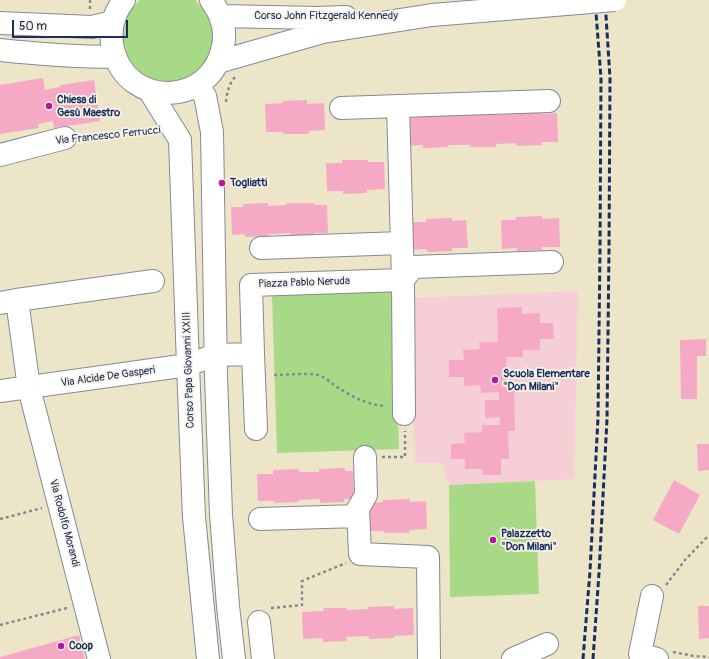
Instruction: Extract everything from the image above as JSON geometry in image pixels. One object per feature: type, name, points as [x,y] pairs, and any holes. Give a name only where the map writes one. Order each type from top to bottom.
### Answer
[{"type":"street","name":"Corso John Fitzgerald Kennedy","points":[[124,0],[117,11],[113,22],[111,41],[115,57],[125,74],[137,84],[149,90],[162,93],[176,93],[197,85],[205,79],[218,62],[224,42],[224,29],[216,8],[318,18],[432,15],[615,0]]},
{"type":"street","name":"Corso John Fitzgerald Kennedy","points":[[218,62],[323,32],[432,15]]},
{"type":"street","points":[[0,24],[92,27],[113,22]]},
{"type":"street","points":[[0,50],[37,54],[115,57]]},
{"type":"street","points":[[197,85],[205,96],[212,132],[215,355],[221,514],[228,606],[234,659]]},
{"type":"street","name":"Corso Papa Giovanni XXIII","points":[[149,90],[180,140],[194,517],[208,659]]},
{"type":"street","points":[[341,108],[549,101]]},
{"type":"street","points":[[398,106],[403,280],[404,410]]},
{"type":"street","name":"Via Francesco Ferrucci","points":[[0,155],[65,138]]},
{"type":"street","points":[[261,248],[402,243]]},
{"type":"street","points":[[403,280],[413,267],[552,262]]},
{"type":"street","name":"Piazza Pablo Neruda","points":[[256,429],[250,285],[403,280]]},
{"type":"street","points":[[9,301],[153,281]]},
{"type":"street","name":"Via Rodolfo Morandi","points":[[9,301],[29,388],[99,659]]},
{"type":"street","points":[[215,355],[253,354]]},
{"type":"street","name":"Via Alcide De Gasperi","points":[[0,391],[188,365],[215,355]]},
{"type":"street","points":[[366,457],[366,495],[358,509],[360,554],[428,557],[429,659]]},
{"type":"street","points":[[260,519],[358,516]]},
{"type":"street","points":[[652,596],[640,654],[656,659]]},
{"type":"street","points":[[262,615],[263,659]]},
{"type":"street","points":[[514,659],[547,644]]},
{"type":"path","points":[[90,0],[89,14],[92,27]]},
{"type":"path","points":[[226,103],[226,95],[230,83],[236,75]]},
{"type":"path","name":"Via Francesco Ferrucci","points":[[65,138],[154,131]]},
{"type":"path","points":[[274,375],[311,374],[321,376],[352,397],[366,403],[404,410],[405,457],[366,457]]},
{"type":"path","points":[[0,519],[59,504]]},
{"type":"path","points":[[652,596],[666,586],[685,560],[709,535]]},
{"type":"path","points":[[262,615],[302,605],[302,581],[369,554]]},
{"type":"path","points":[[0,625],[85,603]]},
{"type":"path","points":[[656,659],[658,652],[662,650],[709,657]]},
{"type":"shaded area","name":"Scuola Elementare \"Don Milani\"","points":[[578,291],[574,479],[449,485],[442,463],[415,463],[411,298]]},
{"type":"green space","points":[[140,0],[195,0],[206,11],[213,25],[215,41],[211,57],[189,80],[157,85],[130,67],[120,38],[123,23],[130,10]]},
{"type":"green space","points":[[394,291],[399,449],[277,453],[272,295]]},
{"type":"green space","name":"Palazzetto \"Don Milani\"","points":[[535,481],[539,594],[450,597],[449,485]]},
{"type":"building","name":"Chiesa di Gesù Maestro","points":[[43,78],[45,90],[60,87],[60,85],[94,80],[100,121],[54,128],[53,121],[38,124],[39,128],[0,134],[0,85]]},
{"type":"building","points":[[307,100],[307,104],[324,103],[325,130],[309,131],[309,134],[283,134],[283,132],[266,132],[265,104],[283,103],[283,101]]},
{"type":"building","points":[[541,111],[541,114],[557,113],[558,142],[541,142],[542,145],[517,146],[516,143],[496,144],[496,147],[449,145],[448,147],[423,148],[423,145],[406,146],[406,116],[496,112],[496,115],[516,114],[516,112]]},
{"type":"building","points":[[342,160],[368,160],[368,162],[384,162],[385,189],[367,190],[367,193],[343,194],[343,191],[327,191],[326,163],[342,163]]},
{"type":"building","points":[[268,203],[268,206],[286,205],[287,203],[313,203],[314,205],[327,205],[328,233],[314,233],[314,236],[290,237],[290,233],[245,237],[245,234],[232,235],[231,207],[243,207],[243,204]]},
{"type":"building","points":[[542,216],[542,219],[559,218],[560,247],[542,247],[542,250],[517,251],[517,248],[502,249],[501,220],[516,220],[516,217]]},
{"type":"building","points":[[452,218],[452,221],[466,220],[468,248],[452,248],[452,251],[427,252],[427,249],[410,250],[409,222],[426,222],[426,219]]},
{"type":"building","points":[[522,307],[522,314],[540,313],[540,323],[553,323],[554,339],[540,339],[540,350],[523,350],[523,357],[506,357],[507,387],[514,387],[515,431],[508,431],[509,459],[501,459],[501,475],[483,475],[483,469],[465,469],[465,459],[451,459],[451,444],[465,443],[464,433],[482,432],[482,425],[500,425],[500,417],[485,418],[485,400],[499,400],[499,392],[481,393],[480,385],[464,386],[464,377],[449,377],[449,360],[464,360],[463,350],[480,349],[479,342],[498,342],[497,308]]},
{"type":"building","points":[[706,339],[706,356],[697,356],[697,399],[681,399],[680,340]]},
{"type":"building","points":[[697,444],[709,444],[709,470],[698,471]]},
{"type":"building","points":[[345,468],[345,471],[353,471],[354,499],[344,499],[344,502],[320,503],[320,499],[274,503],[274,501],[258,501],[257,474],[273,474],[273,470],[299,469],[299,472],[319,472],[319,469]]},
{"type":"building","points":[[674,480],[700,495],[679,534],[653,520]]},
{"type":"building","points":[[410,499],[410,502],[426,501],[427,529],[409,530],[409,533],[384,533],[384,531],[369,531],[368,503],[383,502],[383,500]]},
{"type":"building","points":[[394,606],[394,609],[413,608],[414,635],[394,636],[394,638],[369,639],[369,636],[346,637],[347,641],[323,642],[323,638],[303,639],[302,612],[324,611],[323,608],[346,608],[347,610],[368,609],[368,607]]},
{"type":"building","points":[[698,606],[709,606],[709,638],[699,639]]},
{"type":"building","name":"Coop","points":[[79,635],[85,659],[0,659],[0,657]]},
{"type":"railway","points":[[583,659],[590,571],[598,418],[601,78],[595,0]]},
{"type":"railway","points":[[593,659],[607,419],[610,78],[605,0]]},
{"type":"place","name":"Chiesa di Gesù Maestro","points":[[49,106]]},
{"type":"place","name":"Togliatti","points":[[222,183]]},
{"type":"place","name":"Scuola Elementare \"Don Milani\"","points":[[495,380]]},
{"type":"place","name":"Palazzetto \"Don Milani\"","points":[[493,540]]},
{"type":"place","name":"Coop","points":[[61,646]]}]
